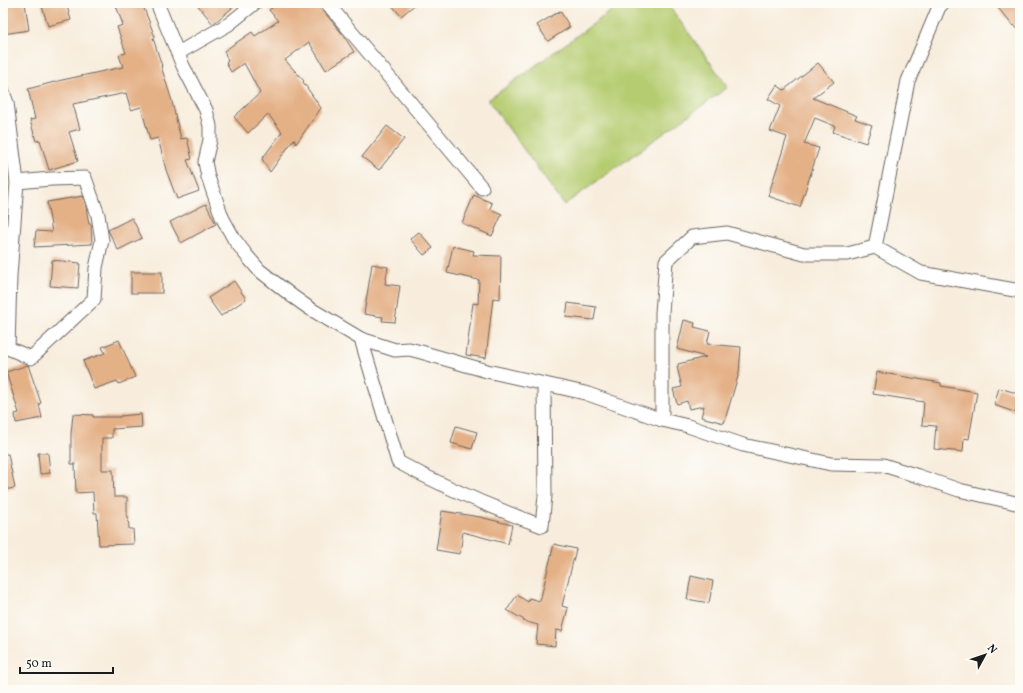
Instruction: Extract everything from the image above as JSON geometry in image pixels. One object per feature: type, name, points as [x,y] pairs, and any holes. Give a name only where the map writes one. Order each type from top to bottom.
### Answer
[{"type":"street","points":[[157,3],[183,66],[206,110],[210,126],[210,140],[205,162],[208,177],[222,217],[234,239],[259,270],[292,296],[361,339],[396,350],[409,349],[486,371],[585,392],[662,420],[688,426],[744,444],[831,464],[883,465],[959,490],[1020,504]]},
{"type":"street","points":[[178,53],[229,24],[255,3]]},
{"type":"street","points":[[327,3],[482,188]]},
{"type":"street","points":[[875,246],[908,81],[939,7],[943,3]]},
{"type":"street","points":[[3,92],[7,103],[17,182],[5,348],[31,358],[94,299],[96,268],[102,240],[98,215],[85,178],[17,182]]},
{"type":"street","points":[[662,420],[662,313],[666,261],[692,237],[727,233],[804,254],[847,254],[875,246],[921,273],[1020,291]]},
{"type":"street","points":[[361,339],[398,462],[418,473],[500,510],[542,526],[545,496],[544,384]]},
{"type":"green space","points":[[622,3],[667,3],[728,87],[564,205],[488,100]]},
{"type":"building","points":[[3,3],[25,3],[29,30],[3,34]]},
{"type":"building","points":[[41,3],[66,3],[71,20],[48,26]]},
{"type":"building","points":[[115,3],[142,3],[155,37],[153,38],[171,98],[181,139],[187,138],[192,159],[187,160],[199,191],[177,199],[166,170],[158,138],[150,140],[141,107],[131,110],[126,93],[73,104],[80,129],[69,132],[78,161],[49,170],[40,140],[36,141],[30,120],[35,119],[28,89],[123,67],[119,55],[126,53],[117,27],[123,25]]},
{"type":"building","points":[[196,3],[238,3],[213,24]]},
{"type":"building","points":[[279,3],[319,3],[321,8],[344,36],[354,52],[326,70],[309,42],[285,60],[304,81],[303,82],[321,108],[296,144],[294,139],[270,172],[262,159],[282,132],[268,114],[248,133],[234,117],[260,93],[244,63],[231,72],[226,63],[228,61],[224,51],[252,32],[255,36],[278,21],[269,10]]},
{"type":"building","points":[[390,3],[417,3],[401,16]]},
{"type":"building","points":[[994,3],[1020,3],[1020,32],[1014,25],[1013,26]]},
{"type":"building","points":[[560,11],[570,27],[548,41],[537,25]]},
{"type":"building","points":[[818,63],[834,82],[813,98],[857,116],[855,119],[872,125],[866,143],[833,132],[835,126],[815,118],[804,144],[819,148],[800,207],[768,196],[787,137],[770,131],[780,106],[768,99],[777,85],[784,90]]},
{"type":"building","points":[[387,126],[404,139],[379,170],[362,157]]},
{"type":"building","points":[[474,195],[492,203],[490,209],[502,214],[492,236],[462,223]]},
{"type":"building","points":[[83,196],[89,224],[91,224],[92,244],[34,247],[36,231],[52,232],[47,202]]},
{"type":"building","points":[[206,204],[216,224],[181,243],[170,222]]},
{"type":"building","points":[[132,218],[142,238],[118,250],[108,230]]},
{"type":"building","points":[[419,232],[433,248],[424,255],[410,239]]},
{"type":"building","points":[[453,246],[474,251],[473,255],[501,256],[500,299],[493,298],[486,358],[466,355],[473,303],[478,304],[479,280],[447,273]]},
{"type":"building","points":[[52,260],[80,263],[78,288],[50,286]]},
{"type":"building","points":[[372,264],[388,267],[385,284],[400,286],[395,322],[382,321],[383,317],[364,314]]},
{"type":"building","points":[[131,272],[162,272],[162,293],[131,293]]},
{"type":"building","points":[[234,281],[246,299],[221,316],[208,298]]},
{"type":"building","points":[[568,303],[596,307],[594,320],[566,317]]},
{"type":"building","points":[[684,320],[695,323],[694,327],[710,331],[707,344],[741,347],[739,373],[724,423],[701,417],[704,406],[689,409],[687,401],[677,404],[673,389],[682,387],[677,367],[678,364],[706,357],[677,349]]},
{"type":"building","points":[[119,340],[135,377],[119,384],[117,381],[94,389],[83,361],[105,353],[102,347]]},
{"type":"building","points":[[28,365],[41,403],[39,404],[42,418],[16,423],[15,414],[19,413],[6,372]]},
{"type":"building","points":[[877,372],[941,383],[941,386],[977,392],[969,439],[964,438],[963,452],[934,449],[936,426],[922,425],[924,402],[873,394]]},
{"type":"building","points":[[999,388],[1020,394],[1020,404],[1017,413],[994,405]]},
{"type":"building","points":[[73,414],[93,415],[93,417],[120,417],[141,414],[142,427],[112,429],[112,438],[102,438],[102,470],[113,470],[114,497],[127,497],[127,516],[129,529],[133,529],[134,544],[99,545],[97,513],[94,513],[93,492],[76,493],[75,464],[71,464]]},
{"type":"building","points":[[456,426],[477,432],[472,449],[451,443]]},
{"type":"building","points":[[38,453],[48,453],[50,473],[40,474]]},
{"type":"building","points":[[3,454],[8,454],[15,488],[3,490]]},
{"type":"building","points":[[442,511],[480,517],[512,525],[508,544],[463,532],[460,554],[436,550]]},
{"type":"building","points":[[554,544],[576,549],[562,606],[568,608],[562,631],[556,630],[555,646],[536,644],[538,625],[523,621],[524,620],[507,610],[517,595],[528,602],[529,598],[540,601]]},
{"type":"building","points":[[691,576],[713,581],[709,603],[687,599]]}]
